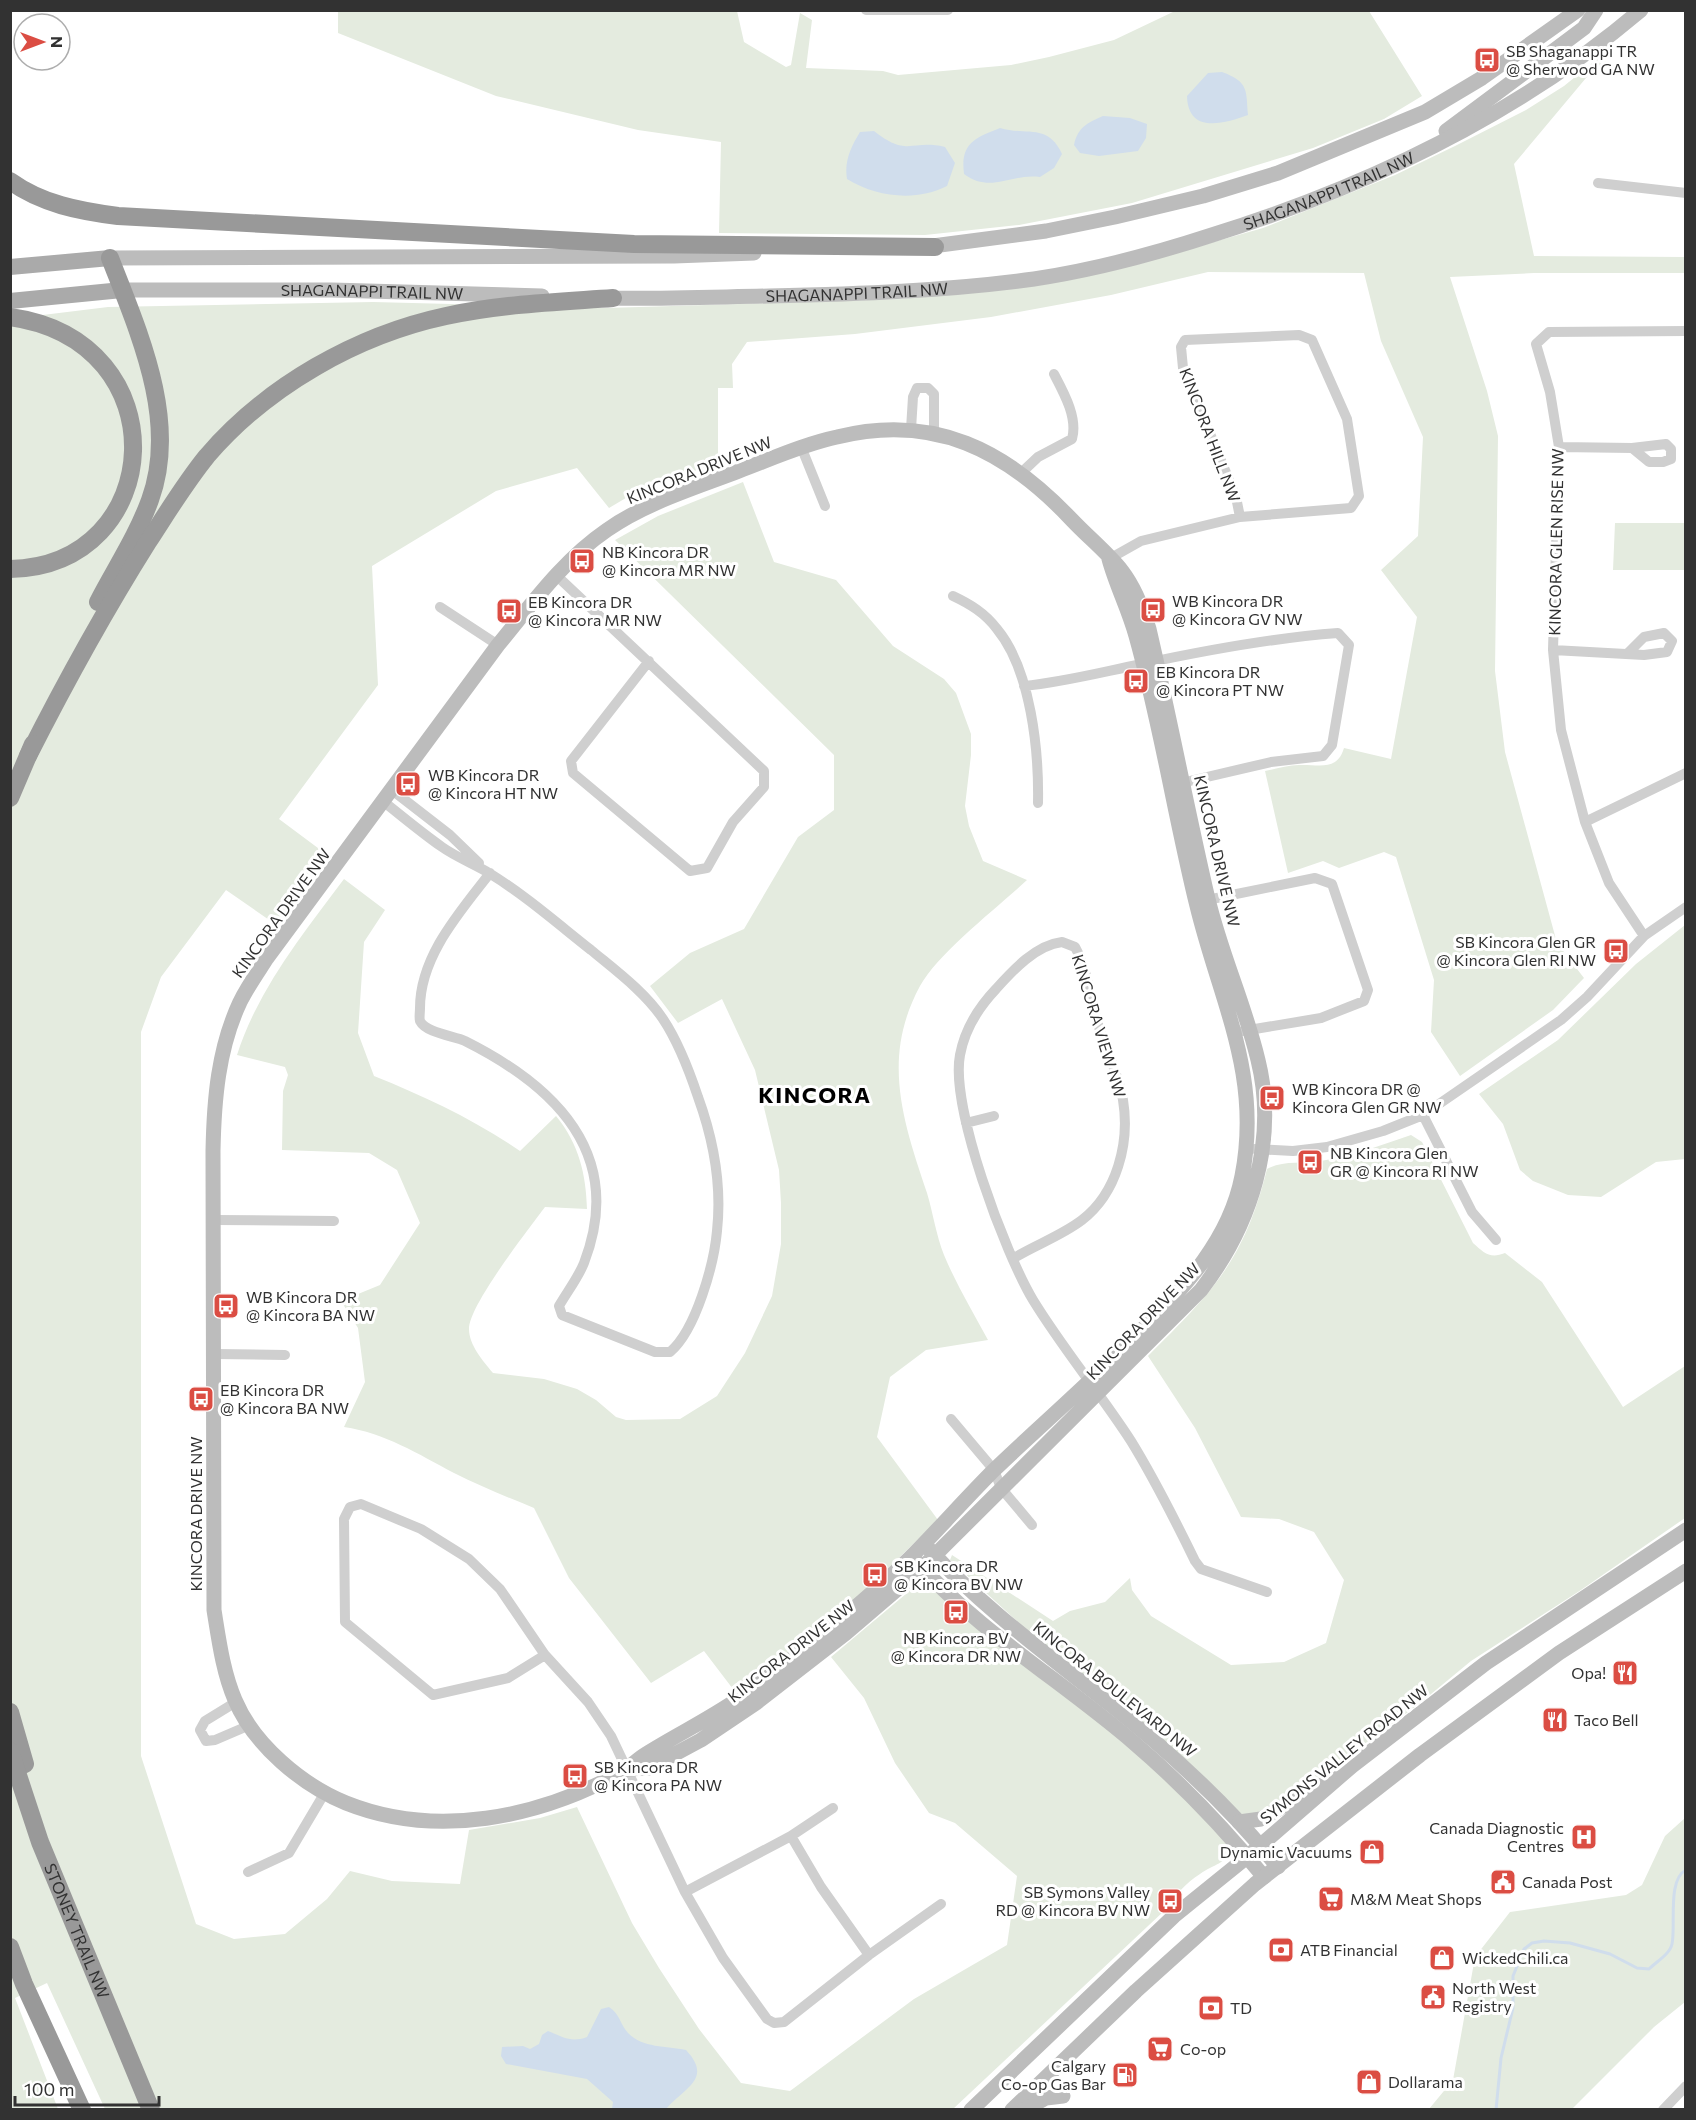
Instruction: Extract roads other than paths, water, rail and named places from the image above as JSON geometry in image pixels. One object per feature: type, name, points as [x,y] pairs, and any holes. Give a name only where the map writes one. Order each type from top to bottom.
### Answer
[{"type":"highway","points":[[10,181],[34,196],[55,204],[84,212],[118,216],[634,244],[935,247]]},
{"type":"highway","points":[[10,798],[70,656],[141,523],[158,472],[161,439],[156,400],[110,258]]},
{"type":"highway","points":[[28,756],[97,624],[188,481],[208,455],[258,408],[331,359],[402,328],[484,309],[614,298]]},
{"type":"highway","points":[[10,317],[59,329],[84,345],[106,366],[124,398],[133,432],[134,452],[130,473],[116,511],[90,541],[55,561],[10,569]]},
{"type":"highway","points":[[10,1712],[33,1792],[40,1842]]},
{"type":"highway","name":"STONEY TRAIL NW","points":[[10,1751],[40,1842],[152,2109]]},
{"type":"highway","points":[[10,1947],[71,2109]]},
{"type":"highway","points":[[24,1984],[82,2109]]},
{"type":"main road","name":"SHAGANAPPI TRAIL NW","points":[[10,267],[110,258]]},
{"type":"main road","name":"SHAGANAPPI TRAIL NW","points":[[10,301],[122,290]]},
{"type":"street","points":[[866,10],[948,10]]},
{"type":"street","points":[[1528,45],[1557,10]]},
{"type":"street","name":"SHAGANAPPI TRAIL NW","points":[[110,258],[674,256],[935,247],[1046,231],[1203,196],[1278,173],[1425,112],[1482,78],[1578,10]]},
{"type":"street","name":"SHAGANAPPI TRAIL NW","points":[[122,290],[332,290],[614,298],[871,294],[1035,279],[1119,262],[1255,222],[1346,188],[1503,110],[1579,60],[1641,10]]},
{"type":"street","points":[[1415,154],[1584,28],[1594,12],[1613,22],[1626,22]]},
{"type":"street","points":[[1598,183],[1686,193]]},
{"type":"street","name":"KINCORA GLEN RISE NW","points":[[1644,936],[1609,883],[1585,822],[1561,730],[1553,650],[1559,447],[1550,392],[1536,344],[1549,332],[1686,331]]},
{"type":"street","name":"KINCORA HILL NW","points":[[1109,559],[1141,541],[1240,517],[1279,512],[1338,511],[1351,508],[1359,496],[1347,419],[1312,340],[1299,335],[1185,340],[1181,347],[1183,368],[1236,497],[1240,517]]},
{"type":"street","points":[[1020,474],[1038,457],[1072,439],[1075,429],[1064,393],[1054,374]]},
{"type":"street","points":[[911,429],[912,397],[917,388],[928,388],[934,394],[934,432]]},
{"type":"street","name":"KINCORA DRIVE NW","points":[[628,1770],[649,1768],[728,1722],[846,1633],[935,1556],[1094,1388],[1187,1284],[1226,1225],[1254,1149],[1242,1031],[1208,952],[1202,901],[1150,662],[1135,632],[1109,559],[1060,507],[1020,474],[982,450],[934,432],[911,429],[869,431],[836,437],[646,508],[607,530],[557,576],[498,645],[267,958],[240,1001],[226,1043],[214,1096],[214,1610],[220,1650],[236,1702],[263,1742],[297,1774],[324,1794],[373,1814],[413,1821],[453,1822],[516,1812],[578,1794],[628,1770],[642,1756],[682,1735],[747,1694],[856,1606],[912,1556],[994,1470],[1094,1388]]},
{"type":"street","points":[[1559,447],[1632,448]]},
{"type":"street","points":[[802,449],[825,506]]},
{"type":"street","points":[[557,576],[649,661],[764,771],[764,787],[733,822],[707,868],[696,872],[690,871],[573,773],[571,760],[649,661]]},
{"type":"street","points":[[953,596],[975,607],[998,629],[1015,660],[1024,686],[1037,757],[1038,803]]},
{"type":"street","points":[[440,607],[498,645]]},
{"type":"street","points":[[1024,686],[1057,683],[1150,662],[1288,637],[1338,633],[1349,645],[1332,745],[1323,756],[1271,762],[1176,784]]},
{"type":"street","points":[[1553,650],[1628,653]]},
{"type":"street","points":[[1585,822],[1686,773]]},
{"type":"street","points":[[388,796],[443,848],[490,873],[613,968],[647,1001],[671,1032],[693,1084],[712,1144],[718,1183],[718,1220],[714,1252],[705,1287],[684,1333],[670,1352],[655,1352],[562,1315],[559,1306],[584,1263],[594,1225],[596,1202],[592,1167],[580,1138],[562,1109],[522,1074],[459,1038],[425,1027],[420,1020],[420,994],[434,955],[448,928],[490,873]]},
{"type":"street","points":[[1202,901],[1315,878],[1332,884],[1368,990],[1364,1001],[1342,1012],[1321,1018],[1242,1031]]},
{"type":"street","points":[[1254,1149],[1293,1151],[1327,1147],[1383,1131],[1423,1115],[1562,1020],[1644,936],[1686,907]]},
{"type":"street","name":"KINCORA VIEW NW","points":[[1014,1258],[1083,1220],[1110,1189],[1117,1173],[1125,1129],[1123,1099],[1097,1020],[1083,965],[1075,947],[1062,942],[1038,951],[1017,968],[974,1016],[963,1041],[958,1067],[959,1092],[966,1123],[1000,1231],[1032,1298],[1131,1440],[1164,1496],[1201,1569],[1267,1592]]},
{"type":"street","points":[[1423,1115],[1472,1212],[1496,1240]]},
{"type":"street","points":[[966,1123],[994,1116]]},
{"type":"street","points":[[215,1220],[334,1221]]},
{"type":"street","points":[[215,1354],[285,1355]]},
{"type":"street","points":[[951,1419],[994,1470],[1001,1488],[1032,1525]]},
{"type":"street","points":[[545,1655],[508,1678],[433,1695],[345,1622],[344,1519],[350,1507],[361,1504],[421,1529],[469,1559],[500,1589],[545,1655],[588,1702],[611,1736],[685,1892],[723,1958],[766,2019],[774,2023],[784,2022],[869,1955],[941,1904]]},
{"type":"street","name":"SYMONS VALLEY ROAD NW","points":[[970,2109],[1174,1916],[1247,1857],[1352,1766],[1486,1663],[1686,1530]]},
{"type":"street","name":"KINCORA BOULEVARD NW","points":[[924,1544],[1001,1619],[1166,1751],[1239,1822],[1278,1867]]},
{"type":"street","name":"KINCORA BOULEVARD NW","points":[[912,1556],[922,1568],[1010,1648],[1133,1742],[1188,1794],[1264,1877]]},
{"type":"street","points":[[1012,2109],[1136,1991],[1264,1877],[1420,1755],[1559,1653],[1686,1571]]},
{"type":"street","points":[[236,1702],[206,1720],[200,1730],[206,1741],[215,1740],[250,1725]]},
{"type":"street","points":[[1239,1822],[1261,1819],[1352,1766]]},
{"type":"street","points":[[248,1872],[289,1853],[324,1794]]},
{"type":"street","points":[[685,1892],[790,1836],[833,1808]]},
{"type":"street","points":[[790,1836],[821,1887],[869,1955]]},
{"type":"street","points":[[1664,2109],[1686,2086]]},
{"type":"street","points":[[1024,2109],[1046,2098],[1064,2096]]},
{"type":"water","points":[[1222,72],[1242,83],[1246,93],[1248,115],[1218,123],[1200,121],[1193,116],[1187,96],[1208,73]]},
{"type":"water","points":[[1103,116],[1130,118],[1147,124],[1146,138],[1138,151],[1099,156],[1080,153],[1074,145],[1078,134],[1088,124]]},
{"type":"water","points":[[1000,128],[1043,134],[1056,144],[1062,154],[1054,168],[1040,177],[992,183],[974,180],[964,174],[964,155],[967,148],[983,135]]},
{"type":"water","points":[[874,131],[885,139],[902,146],[945,147],[955,163],[947,186],[909,196],[870,190],[847,179],[847,160],[860,132]]},
{"type":"water","points":[[609,2007],[625,2030],[634,2038],[655,2046],[686,2050],[694,2060],[697,2076],[666,2109],[612,2109],[613,2102],[587,2079],[506,2064],[501,2056],[502,2047],[523,2046],[530,2049],[539,2044],[542,2035],[548,2031],[572,2039],[587,2037],[601,2009]]},
{"type":"waterway","points":[[1496,2110],[1501,2058],[1513,2008],[1513,1976],[1524,1949],[1532,1943],[1544,1941],[1570,1943],[1610,1954],[1637,1968],[1649,1969],[1671,1948],[1674,1893],[1680,1875],[1686,1870]]},
{"type":"place","name":"SB Shaganappi TR @ Sherwood GA NW","points":[[1487,60]]},
{"type":"place","name":"NB Kincora DR @ Kincora MR NW","points":[[582,561]]},
{"type":"place","name":"WB Kincora DR @ Kincora GV NW","points":[[1153,610]]},
{"type":"place","name":"EB Kincora DR @ Kincora MR NW","points":[[509,611]]},
{"type":"place","name":"EB Kincora DR @ Kincora PT NW","points":[[1136,681]]},
{"type":"place","name":"WB Kincora DR @ Kincora HT NW","points":[[408,784]]},
{"type":"place","name":"SB Kincora Glen GR @ Kincora Glen RI NW","points":[[1616,951]]},
{"type":"place","name":"WB Kincora DR @ Kincora Glen GR NW","points":[[1272,1098]]},
{"type":"place","name":"NB Kincora Glen GR @ Kincora RI NW","points":[[1310,1162]]},
{"type":"place","name":"WB Kincora DR @ Kincora BA NW","points":[[226,1306]]},
{"type":"place","name":"EB Kincora DR @ Kincora BA NW","points":[[201,1399]]},
{"type":"place","name":"SB Kincora DR @ Kincora BV NW","points":[[875,1575]]},
{"type":"place","name":"NB Kincora BV @ Kincora DR NW","points":[[956,1612]]},
{"type":"place","name":"Opa!","points":[[1625,1673]]},
{"type":"place","name":"Taco Bell","points":[[1555,1720]]},
{"type":"place","name":"SB Kincora DR @ Kincora PA NW","points":[[575,1776]]},
{"type":"place","name":"Canada Diagnostic Centres","points":[[1584,1837]]},
{"type":"place","name":"Dynamic Vacuums","points":[[1372,1852]]},
{"type":"place","name":"Canada Post","points":[[1503,1882]]},
{"type":"place","name":"M&M Meat Shops","points":[[1331,1899]]},
{"type":"place","name":"SB Symons Valley RD @ Kincora BV NW","points":[[1170,1901]]},
{"type":"place","name":"ATB Financial","points":[[1281,1950]]},
{"type":"place","name":"WickedChili.ca","points":[[1442,1958]]},
{"type":"place","name":"North West Registry","points":[[1433,1997]]},
{"type":"place","name":"TD","points":[[1211,2008]]},
{"type":"place","name":"Co-op","points":[[1160,2049]]},
{"type":"place","name":"Calgary Co-op Gas Bar","points":[[1125,2075]]},
{"type":"place","name":"Dollarama","points":[[1369,2082]]},
{"type":"district","name":"KINCORA","points":[[815,1095]]}]
